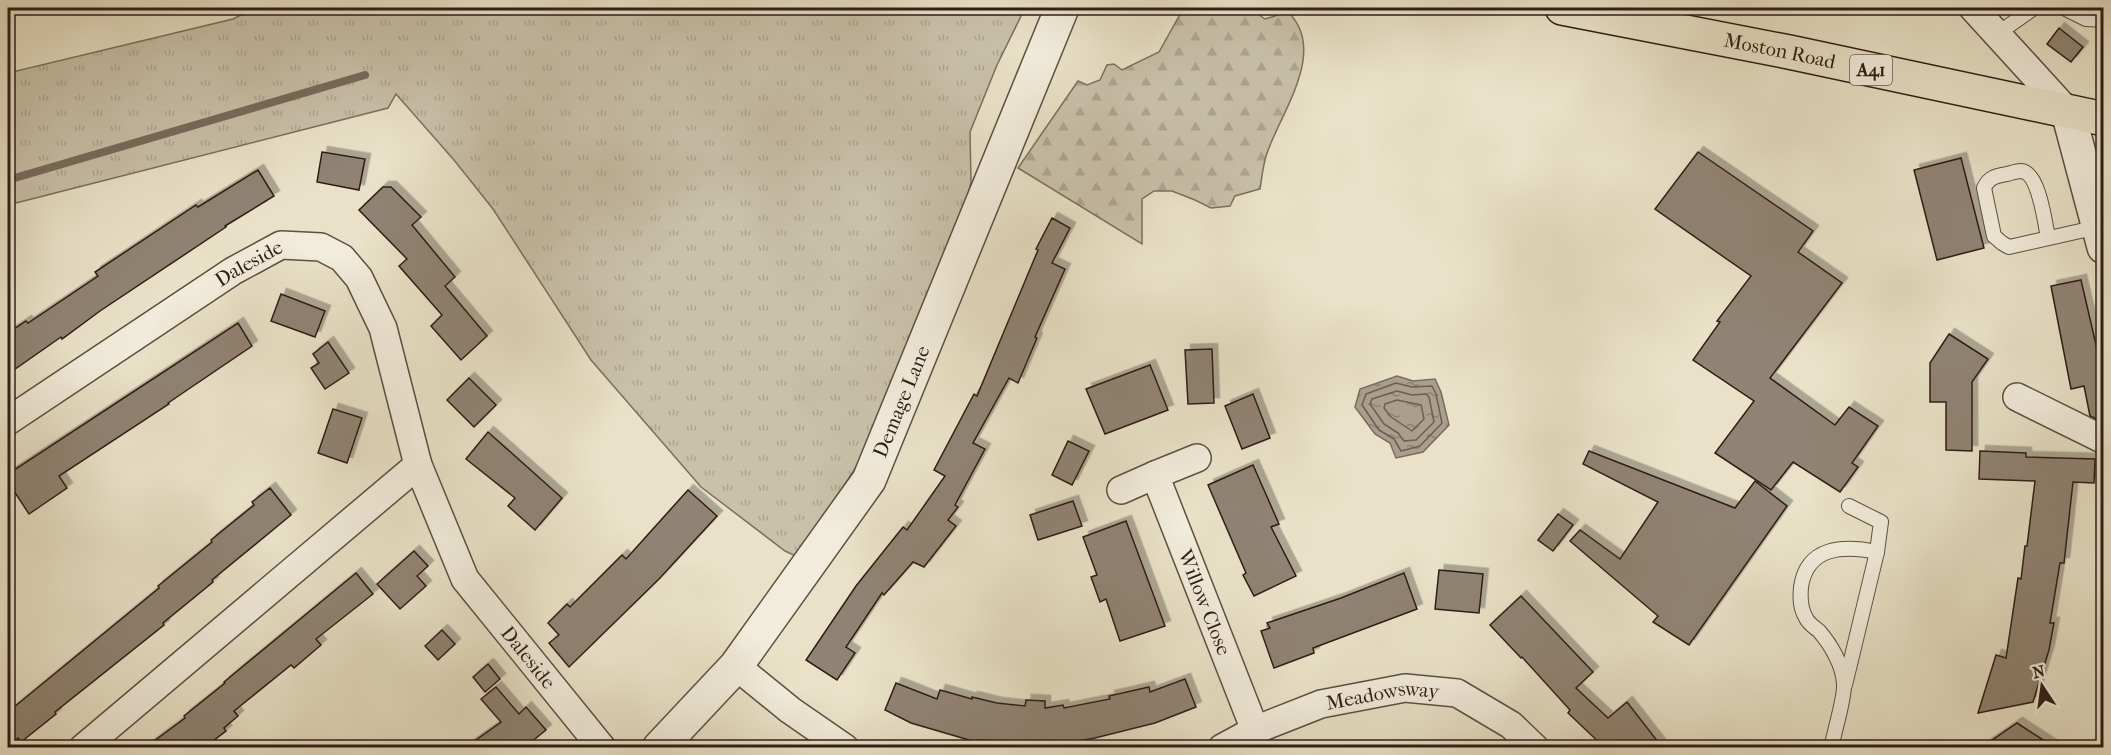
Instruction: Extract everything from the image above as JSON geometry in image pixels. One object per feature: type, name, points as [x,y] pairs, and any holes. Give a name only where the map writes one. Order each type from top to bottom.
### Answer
[{"type":"highway","name":"Moston Road","points":[[1562,8],[1800,55],[2068,112]]},
{"type":"highway","name":"A41","points":[[2068,112],[2103,119]]},
{"type":"street","name":"Demage Lane","points":[[659,747],[736,666],[869,480],[1062,8]]},
{"type":"street","points":[[1973,8],[2068,112],[2101,237]]},
{"type":"street","name":"Daleside","points":[[8,422],[233,271],[281,245],[321,247],[342,258],[359,278],[383,328],[418,465],[465,579],[602,747]]},
{"type":"street","points":[[2017,397],[2103,440]]},
{"type":"street","points":[[1121,490],[1197,458]]},
{"type":"street","points":[[83,747],[418,465]]},
{"type":"street","name":"Willow Close","points":[[1155,475],[1255,730]]},
{"type":"street","points":[[736,666],[790,710],[845,747]]},
{"type":"street","name":"Meadowsway","points":[[1222,747],[1255,730],[1321,704],[1405,688],[1457,693],[1511,725],[1535,747]]},
{"type":"lane","points":[[1997,34],[2034,8]]},
{"type":"lane","points":[[2064,8],[2086,19],[2103,20]]},
{"type":"lane","points":[[2048,238],[2039,194],[2029,174],[2022,171],[1994,176],[1987,182],[1984,188],[1994,236],[2009,247],[2048,238],[2101,237]]},
{"type":"lane","points":[[1831,747],[1877,552],[1881,522],[1849,506]]},
{"type":"lane","points":[[1845,685],[1836,654],[1820,633],[1806,620],[1800,600],[1802,581],[1812,561],[1832,550],[1855,547],[1877,552]]},
{"type":"green space","points":[[255,8],[1025,8],[997,65],[970,132],[971,182],[958,237],[860,461],[798,557],[785,551],[701,487],[591,360],[493,209],[396,94],[388,108],[8,205],[8,73],[233,19]]},
{"type":"green space","points":[[1249,8],[1265,19],[1285,9],[1298,25],[1303,42],[1303,60],[1291,99],[1267,153],[1260,189],[1235,196],[1230,206],[1211,208],[1172,191],[1154,191],[1142,199],[1142,244],[1018,168],[1078,81],[1087,85],[1100,80],[1107,65],[1114,64],[1122,70],[1159,52],[1183,9]]},
{"type":"water","points":[[1397,376],[1413,381],[1435,379],[1441,392],[1449,425],[1423,452],[1396,458],[1390,443],[1375,434],[1355,407],[1360,389]]},
{"type":"building","points":[[2059,28],[2083,47],[2071,62],[2047,44]]},
{"type":"building","points":[[322,152],[365,159],[359,190],[317,182]]},
{"type":"building","points":[[1698,152],[1813,231],[1798,252],[1842,283],[1770,378],[1835,425],[1849,407],[1878,426],[1852,463],[1858,467],[1840,492],[1793,462],[1771,490],[1715,453],[1754,401],[1693,360],[1720,322],[1717,321],[1751,276],[1655,209]]},
{"type":"building","points":[[1961,158],[1984,248],[1937,260],[1914,170]]},
{"type":"building","points":[[258,170],[274,196],[225,226],[8,374],[8,333],[26,321],[28,323],[98,276],[95,272],[196,205],[198,207]]},
{"type":"building","points":[[383,187],[391,187],[421,217],[412,225],[455,277],[445,286],[487,336],[461,360],[431,326],[442,315],[399,266],[407,259],[359,210]]},
{"type":"building","points":[[1052,218],[1070,228],[1052,263],[1065,269],[1035,337],[1037,338],[1018,383],[1009,378],[973,443],[985,449],[955,505],[958,507],[948,520],[956,526],[924,567],[913,562],[884,595],[882,593],[846,647],[855,653],[837,680],[806,660],[856,586],[903,527],[907,530],[945,476],[934,470],[974,394],[977,396],[1038,250],[1036,249]]},
{"type":"building","points":[[2081,280],[2103,375],[2103,422],[2090,416],[2084,386],[2071,389],[2051,286]]},
{"type":"building","points":[[281,294],[325,311],[315,337],[271,321]]},
{"type":"building","points":[[238,323],[252,346],[59,476],[67,488],[29,514],[8,482],[8,474]]},
{"type":"building","points":[[1949,334],[1988,359],[1972,382],[1972,451],[1946,450],[1946,402],[1930,402],[1930,363]]},
{"type":"building","points":[[328,342],[349,373],[325,389],[311,368],[319,363],[313,354]]},
{"type":"building","points":[[1212,349],[1214,403],[1188,404],[1185,350]]},
{"type":"building","points":[[1150,365],[1168,410],[1105,434],[1086,389]]},
{"type":"building","points":[[469,378],[496,405],[474,427],[447,400]]},
{"type":"building","points":[[1253,394],[1270,438],[1242,449],[1225,406]]},
{"type":"building","points":[[333,409],[362,418],[347,463],[318,453]]},
{"type":"building","points":[[488,432],[562,498],[535,530],[508,506],[515,498],[466,459]]},
{"type":"building","points":[[1068,441],[1089,451],[1072,485],[1052,475]]},
{"type":"building","points":[[1589,451],[1735,508],[1755,481],[1787,506],[1689,645],[1653,622],[1658,616],[1570,541],[1580,530],[1620,559],[1658,502],[1583,464]]},
{"type":"building","points":[[1980,451],[2026,453],[2026,457],[2095,459],[2094,483],[2073,482],[2064,563],[2060,563],[2050,623],[2054,623],[2049,650],[2033,702],[1978,713],[1996,655],[2006,658],[2018,578],[2021,579],[2025,546],[2027,546],[2035,481],[1979,479]]},
{"type":"building","points":[[1253,465],[1279,524],[1271,527],[1296,576],[1254,596],[1243,575],[1246,573],[1208,485]]},
{"type":"building","points":[[270,488],[291,515],[212,580],[213,582],[163,623],[164,625],[55,712],[56,714],[21,742],[18,738],[8,747],[8,712],[159,588],[158,586],[212,542],[211,540],[254,505],[252,502]]},
{"type":"building","points":[[688,490],[717,516],[659,579],[569,667],[549,643],[559,635],[548,623],[567,604],[570,607],[622,555],[626,559]]},
{"type":"building","points":[[1073,501],[1082,526],[1038,540],[1030,515]]},
{"type":"building","points":[[1558,514],[1573,525],[1553,551],[1538,540]]},
{"type":"building","points":[[1126,521],[1165,626],[1120,641],[1106,599],[1100,602],[1091,577],[1097,575],[1083,537]]},
{"type":"building","points":[[414,551],[428,566],[417,576],[426,586],[400,609],[377,584]]},
{"type":"building","points":[[1439,570],[1483,574],[1479,613],[1435,609]]},
{"type":"building","points":[[356,573],[373,594],[316,639],[321,645],[294,668],[291,665],[234,711],[238,716],[224,728],[226,731],[205,747],[146,747],[185,718],[184,716],[224,682]]},
{"type":"building","points":[[1404,573],[1417,609],[1313,648],[1314,653],[1274,668],[1261,631],[1270,628],[1267,623],[1341,598]]},
{"type":"building","points":[[1521,596],[1593,672],[1576,688],[1608,718],[1627,702],[1662,747],[1604,747],[1568,713],[1570,710],[1490,625]]},
{"type":"building","points":[[442,630],[455,644],[438,660],[425,646]]},
{"type":"building","points":[[488,664],[500,679],[485,692],[473,677]]},
{"type":"building","points":[[1185,679],[1196,707],[1155,723],[1061,744],[977,740],[976,742],[911,723],[885,710],[896,683],[937,699],[940,690],[997,703],[1025,706],[1026,700],[1045,701],[1045,708],[1063,705],[1064,708],[1110,699],[1109,696],[1149,687],[1150,692]]},
{"type":"building","points":[[496,687],[519,714],[526,707],[546,730],[525,747],[466,747],[501,722],[481,699]]},
{"type":"building","points":[[2017,723],[2054,747],[1982,747]]},
{"type":"waterway","points":[[8,180],[365,75]]}]
